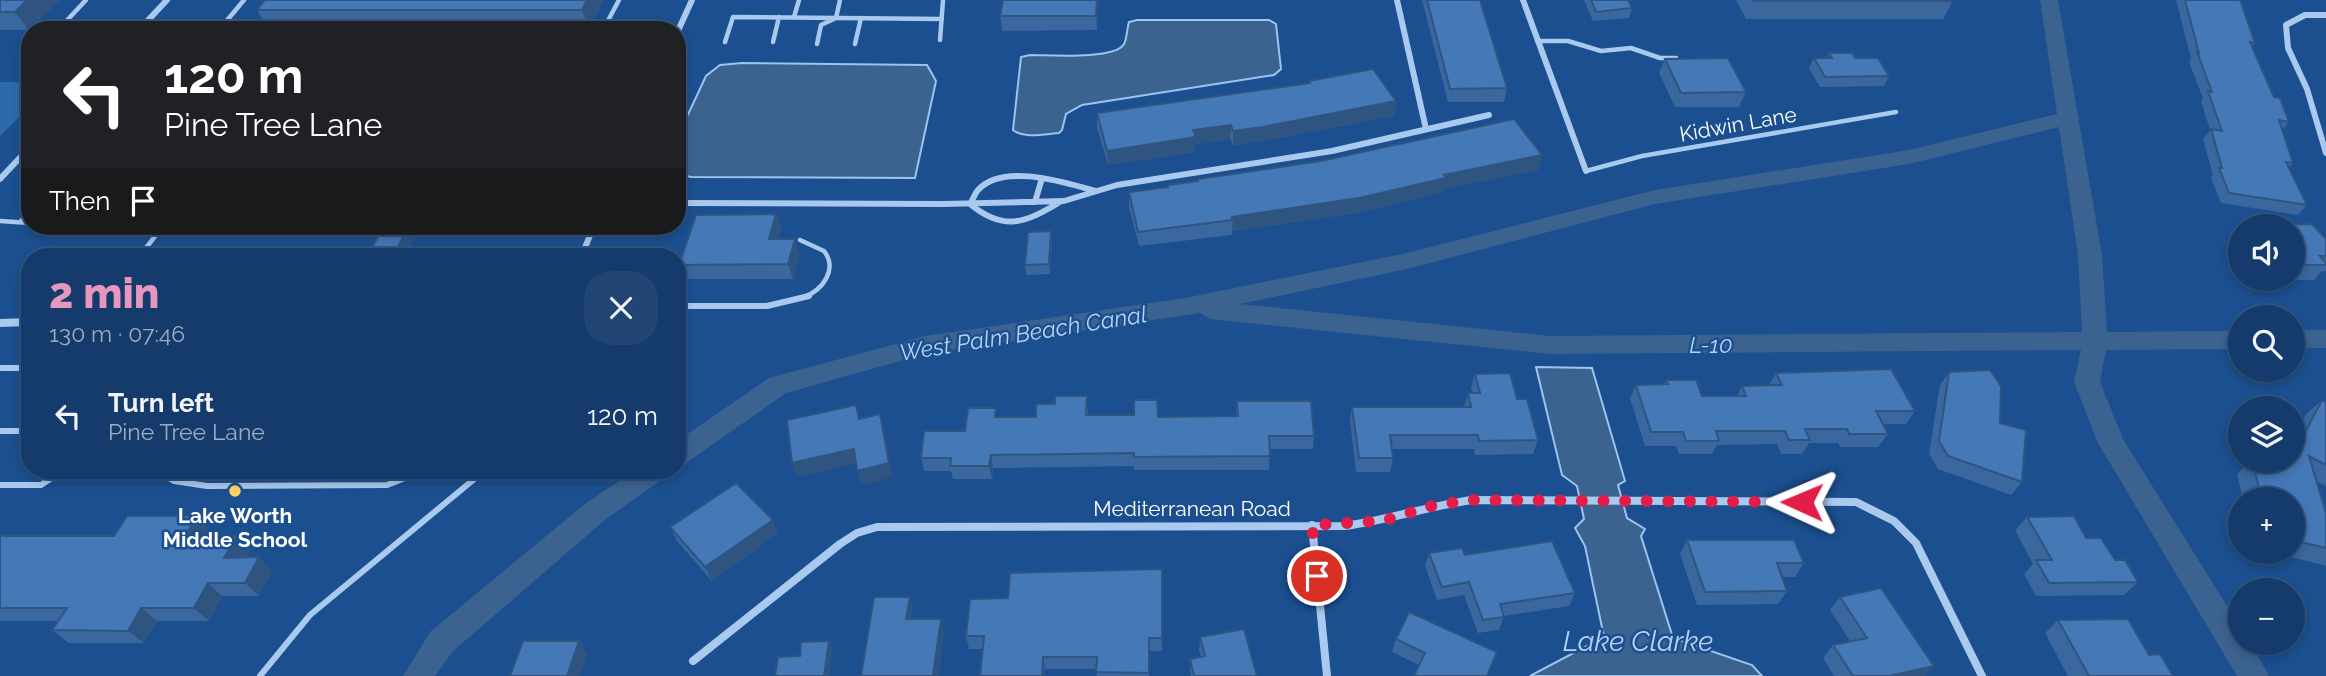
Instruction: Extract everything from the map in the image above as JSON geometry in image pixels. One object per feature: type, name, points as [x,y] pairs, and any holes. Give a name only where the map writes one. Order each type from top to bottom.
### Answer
[{"type":"street","points":[[147,21],[167,0]]},
{"type":"street","points":[[682,21],[692,0]]},
{"type":"street","points":[[1397,0],[1426,129]]},
{"type":"street","points":[[1523,0],[1586,171]]},
{"type":"street","points":[[2326,15],[2305,15],[2286,25],[2288,48],[2307,89],[2326,153]]},
{"type":"street","points":[[686,203],[970,204],[1060,201],[1117,186],[1332,151],[1489,115]]},
{"type":"street","points":[[0,179],[21,157]]},
{"type":"street","points":[[970,204],[977,189],[1004,177],[1042,178],[1097,191]]},
{"type":"street","points":[[1035,202],[1042,178]]},
{"type":"street","points":[[970,204],[999,222],[1013,222],[1031,219],[1060,201]]},
{"type":"street","points":[[0,323],[21,323]]},
{"type":"street","name":"Mediterranean Road","points":[[693,661],[840,544],[858,533],[877,527],[1312,525],[1383,521],[1453,501],[1856,502],[1877,509],[1896,520],[1912,535],[1923,552],[1982,676]]},
{"type":"street","points":[[1312,525],[1327,676]]},
{"type":"lane","points":[[66,21],[86,0]]},
{"type":"lane","points":[[226,21],[244,0]]},
{"type":"lane","points":[[608,21],[619,0]]},
{"type":"lane","points":[[794,17],[799,0]]},
{"type":"lane","points":[[836,18],[840,0]]},
{"type":"lane","points":[[940,40],[943,0]]},
{"type":"lane","points":[[724,42],[733,17],[942,19]]},
{"type":"lane","points":[[773,42],[779,17]]},
{"type":"lane","points":[[817,44],[821,25],[836,18]]},
{"type":"lane","points":[[855,44],[861,18]]},
{"type":"lane","points":[[1537,41],[1568,41],[1601,51],[1630,48],[1660,58],[1676,58]]},
{"type":"lane","name":"Kidwin Lane","points":[[1586,171],[1642,156],[1896,112]]},
{"type":"lane","points":[[0,221],[20,222]]},
{"type":"lane","points":[[686,306],[765,307],[787,305],[807,297],[820,288],[829,276],[831,264],[828,254],[817,245],[800,240]]},
{"type":"lane","points":[[0,368],[21,368]]},
{"type":"lane","points":[[0,431],[21,431]]},
{"type":"lane","points":[[0,485],[41,485],[50,479]]},
{"type":"lane","points":[[170,479],[206,486],[387,485],[402,479]]},
{"type":"lane","points":[[260,676],[310,615],[474,479]]},
{"type":"shaded area","points":[[0,82],[21,82],[21,115],[0,136]]},
{"type":"water","points":[[1269,20],[1276,24],[1281,69],[1274,75],[1082,105],[1066,114],[1059,133],[1029,135],[1013,130],[1021,57],[1095,55],[1118,49],[1124,44],[1129,22]]},
{"type":"water","points":[[720,65],[927,65],[936,81],[915,178],[686,176],[686,119],[706,76]]},
{"type":"water","name":"Lake Clarke","points":[[1536,367],[1592,368],[1625,481],[1618,485],[1627,518],[1645,529],[1641,536],[1673,638],[1752,665],[1762,676],[1530,676],[1604,637],[1585,546],[1575,528],[1584,519],[1577,486],[1562,475]]},
{"type":"building","points":[[0,0],[27,0],[15,12],[0,12]]},
{"type":"building","points":[[265,0],[587,0],[582,10],[257,10]]},
{"type":"building","points":[[1003,0],[1097,0],[1096,16],[1000,16]]},
{"type":"building","points":[[1427,0],[1480,0],[1507,88],[1450,89]]},
{"type":"building","points":[[1591,0],[1628,0],[1632,8],[1596,12]]},
{"type":"building","points":[[1952,0],[1953,1],[1753,1]]},
{"type":"building","points":[[2185,0],[2240,0],[2255,43],[2250,42],[2274,97],[2280,98],[2289,122],[2279,120],[2293,163],[2286,162],[2307,205],[2229,193],[2219,168],[2222,168],[2211,129],[2222,131],[2208,91],[2212,92],[2197,52],[2199,53]]},
{"type":"building","points":[[1829,53],[1852,53],[1855,58],[1878,58],[1889,76],[1825,77],[1814,58],[1832,58]]},
{"type":"building","points":[[1728,58],[1746,92],[1681,93],[1665,59]]},
{"type":"building","points":[[1373,69],[1396,101],[1263,127],[1233,131],[1231,125],[1193,130],[1196,137],[1107,151],[1097,113],[1310,83],[1309,81]]},
{"type":"building","points":[[1514,119],[1542,155],[1444,175],[1446,178],[1359,198],[1232,217],[1233,220],[1138,232],[1129,192],[1321,161]]},
{"type":"building","points":[[776,214],[769,239],[795,239],[788,264],[686,265],[685,248],[696,215]]},
{"type":"building","points":[[2305,224],[2312,224],[2326,239],[2326,256],[2320,256],[2326,265],[2305,265]]},
{"type":"building","points":[[1051,231],[1049,264],[1025,265],[1028,232]]},
{"type":"building","points":[[379,235],[404,235],[397,248],[372,248]]},
{"type":"building","points":[[1891,369],[1915,411],[1876,411],[1888,434],[1849,434],[1847,429],[1805,429],[1810,440],[1789,440],[1785,431],[1716,431],[1719,441],[1686,441],[1683,432],[1651,432],[1636,385],[1668,384],[1666,380],[1696,380],[1702,396],[1746,396],[1742,386],[1782,385],[1776,373]]},
{"type":"building","points":[[1990,370],[2001,386],[2000,423],[2026,430],[2022,482],[1948,456],[1939,441],[1949,372]]},
{"type":"building","points":[[1510,373],[1517,399],[1527,399],[1538,440],[1479,441],[1478,435],[1390,435],[1393,458],[1359,458],[1352,407],[1471,407],[1468,393],[1480,393],[1475,374]]},
{"type":"building","points":[[1055,396],[1087,396],[1086,415],[1134,415],[1134,400],[1157,400],[1158,417],[1238,416],[1237,401],[1311,401],[1314,436],[1269,436],[1270,456],[1134,457],[1134,453],[991,455],[989,466],[950,466],[951,458],[921,458],[924,431],[965,431],[968,408],[996,408],[995,417],[1036,417],[1036,404],[1055,404]]},
{"type":"building","points":[[2322,400],[2326,402],[2326,465],[2309,456],[2326,513],[2326,548],[2305,543],[2305,487],[2259,487],[2255,473],[2305,473],[2305,432]]},
{"type":"building","points":[[856,405],[859,419],[880,414],[889,463],[857,471],[854,449],[792,463],[787,420]]},
{"type":"building","points":[[736,483],[773,520],[705,567],[670,527]]},
{"type":"building","points":[[127,516],[197,516],[185,536],[237,536],[224,558],[259,557],[245,583],[208,583],[194,608],[141,608],[128,631],[52,630],[67,608],[0,608],[0,536],[114,536]]},
{"type":"building","points":[[2074,516],[2086,538],[2101,538],[2115,560],[2125,560],[2138,582],[2049,583],[2036,560],[2052,560],[2027,517]]},
{"type":"building","points":[[1687,540],[1794,540],[1804,563],[1777,563],[1787,591],[1705,592]]},
{"type":"building","points":[[1552,541],[1575,593],[1500,604],[1504,617],[1483,620],[1469,582],[1442,587],[1429,553],[1462,548],[1465,555]]},
{"type":"building","points":[[1162,569],[1162,638],[1149,638],[1149,673],[1096,672],[1097,657],[1043,657],[1042,676],[980,676],[984,636],[966,636],[970,599],[1008,598],[1010,573]]},
{"type":"building","points":[[1881,588],[1934,666],[1889,676],[1853,676],[1833,645],[1867,638],[1840,597]]},
{"type":"building","points":[[874,597],[910,597],[906,619],[941,619],[933,676],[861,676]]},
{"type":"building","points":[[1409,612],[1497,652],[1487,676],[1414,676],[1425,653],[1396,639]]},
{"type":"building","points":[[2128,619],[2149,655],[2160,654],[2173,676],[2089,676],[2058,620]]},
{"type":"building","points":[[1244,629],[1257,676],[1194,676],[1190,659],[1205,656],[1200,637]]},
{"type":"building","points":[[523,641],[579,641],[567,676],[510,676]]},
{"type":"building","points":[[829,641],[824,676],[775,676],[778,657],[800,656],[801,642]]},
{"type":"waterway","points":[[2049,0],[2068,118]]},
{"type":"waterway","points":[[686,449],[778,385],[925,345],[1185,307],[1407,261],[1655,197],[1909,157],[2068,118]]},
{"type":"waterway","points":[[2068,118],[2090,255],[2095,341]]},
{"type":"waterway","name":"L-10","points":[[1210,310],[1550,345],[2095,341]]},
{"type":"waterway","name":"L-10","points":[[2305,339],[2326,339]]},
{"type":"waterway","name":"L-10","points":[[2095,341],[2228,340]]},
{"type":"waterway","points":[[2095,341],[2087,382],[2111,443],[2254,676]]},
{"type":"waterway","name":"West Palm Beach Canal","points":[[418,676],[441,642],[596,511],[642,479]]},
{"type":"place","name":"Lake Worth Middle School","points":[[235,491]]},
{"type":"route","points":[[1317,576],[1312,525],[1345,526],[1383,521],[1453,501],[1802,502]]}]
